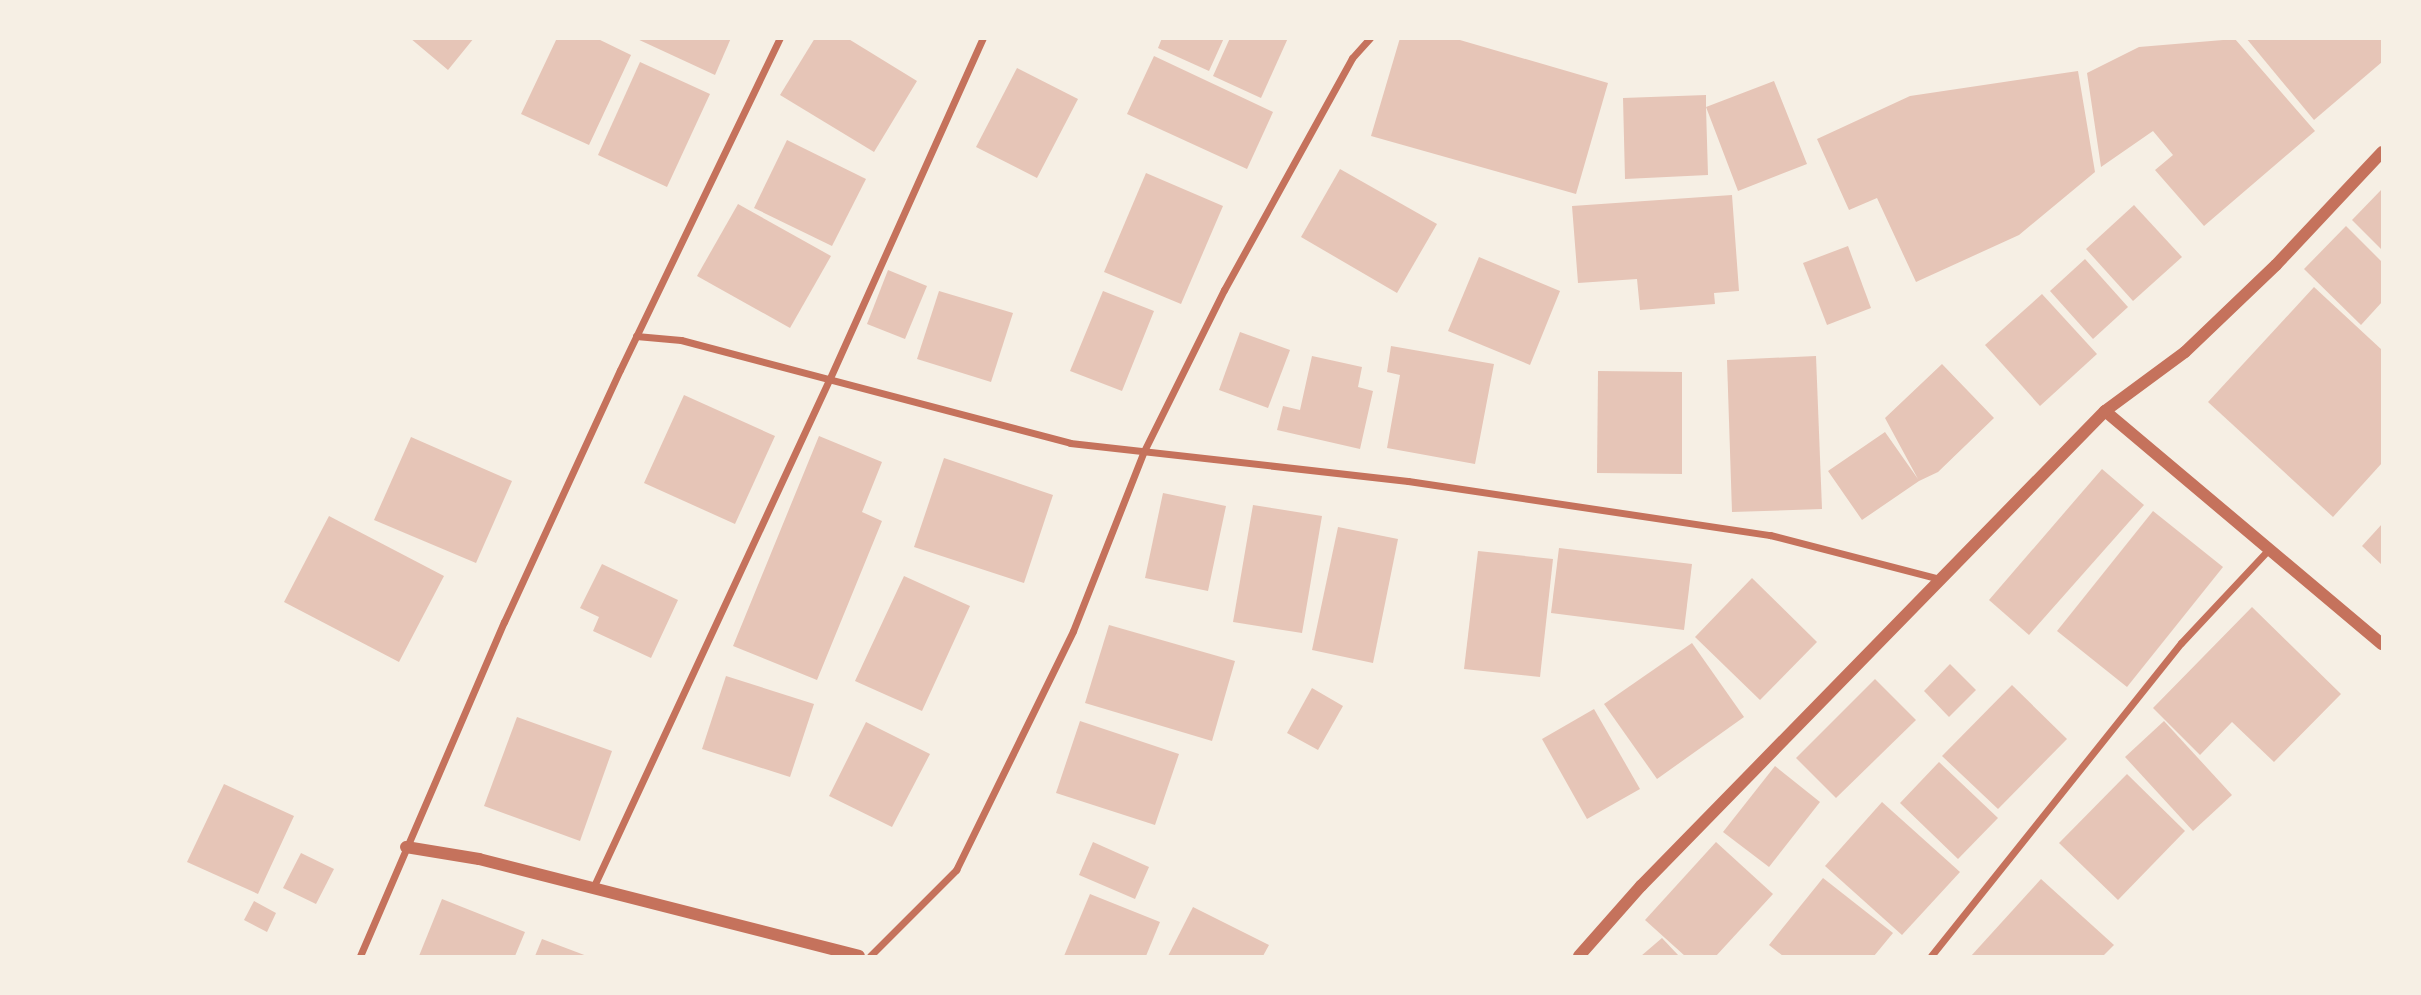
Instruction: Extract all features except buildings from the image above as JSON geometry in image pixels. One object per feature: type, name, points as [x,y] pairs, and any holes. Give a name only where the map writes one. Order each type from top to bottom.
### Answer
[{"type":"street","points":[[360,957],[504,622],[636,336],[780,38]]},
{"type":"street","points":[[593,888],[830,378],[983,38]]},
{"type":"street","points":[[870,957],[956,870],[1073,631],[1144,451],[1231,278],[1352,58],[1370,38]]},
{"type":"street","points":[[1579,957],[1641,886],[2105,411],[2185,352],[2276,265],[2382,152]]},
{"type":"street","points":[[636,336],[681,340],[1070,443],[1408,481],[1770,535],[1940,579]]},
{"type":"street","points":[[2105,411],[2382,644]]},
{"type":"street","points":[[1931,957],[2181,643],[2268,550]]},
{"type":"street","points":[[406,847],[479,859],[859,957]]}]
